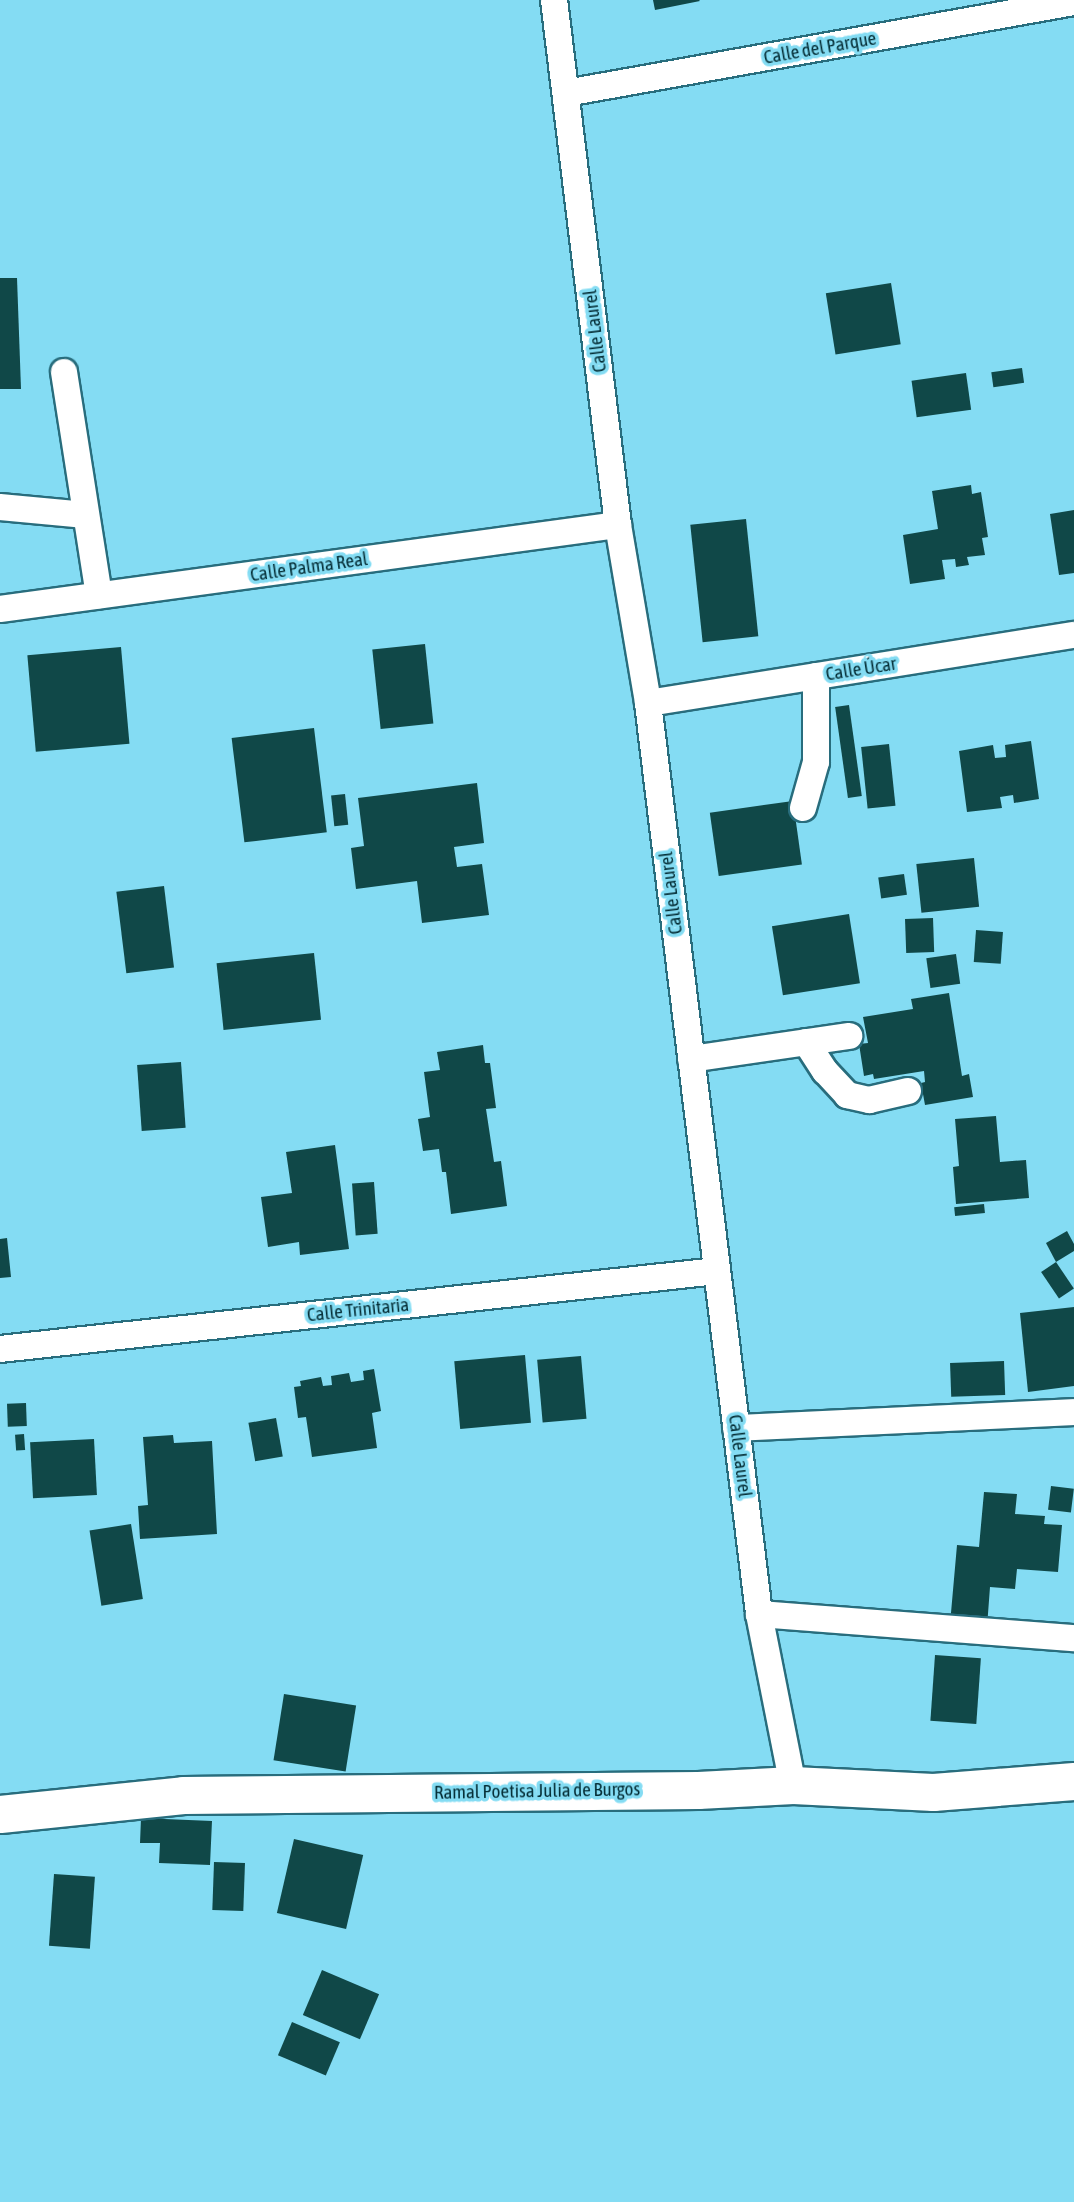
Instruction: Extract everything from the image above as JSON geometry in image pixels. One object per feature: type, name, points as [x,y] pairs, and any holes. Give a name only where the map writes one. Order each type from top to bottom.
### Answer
[{"type":"street","name":"Calle Laurel","points":[[554,0],[618,525],[648,703],[759,1614],[793,1785]]},
{"type":"street","name":"Calle del Parque","points":[[566,93],[1074,2]]},
{"type":"street","points":[[64,372],[99,595]]},
{"type":"street","points":[[0,507],[86,515]]},
{"type":"street","name":"Calle Palma Real","points":[[0,609],[618,525]]},
{"type":"street","name":"Calle Úcar","points":[[648,703],[1074,635]]},
{"type":"street","points":[[803,808],[816,762],[816,676]]},
{"type":"street","points":[[691,1059],[849,1036]]},
{"type":"street","points":[[806,1042],[825,1071],[847,1095],[869,1100],[908,1091]]},
{"type":"street","name":"Calle Trinitaria","points":[[0,1349],[717,1271]]},
{"type":"street","points":[[736,1428],[1074,1412]]},
{"type":"street","points":[[759,1614],[1074,1638]]},
{"type":"street","name":"Ramal Poetisa Julia de Burgos","points":[[0,1814],[183,1795],[698,1790],[793,1785],[933,1792],[1074,1781]]},
{"type":"building","points":[[653,0],[699,0],[700,1],[655,10]]},
{"type":"building","points":[[0,278],[17,278],[21,389],[0,389]]},
{"type":"building","points":[[891,283],[901,344],[836,355],[826,293]]},
{"type":"building","points":[[1022,368],[1024,383],[993,387],[991,372]]},
{"type":"building","points":[[966,373],[971,410],[917,417],[912,381]]},
{"type":"building","points":[[971,485],[972,494],[981,492],[988,537],[982,538],[985,555],[967,557],[969,565],[956,567],[955,559],[942,560],[945,579],[910,584],[903,535],[938,529],[932,491]]},
{"type":"building","points":[[1074,510],[1074,573],[1059,575],[1050,514]]},
{"type":"building","points":[[746,519],[758,636],[703,642],[690,525]]},
{"type":"building","points":[[425,644],[433,724],[381,729],[372,650]]},
{"type":"building","points":[[121,647],[129,744],[36,752],[27,655]]},
{"type":"building","points":[[849,705],[862,796],[848,798],[835,707]]},
{"type":"building","points":[[314,728],[327,832],[244,842],[232,738]]},
{"type":"building","points":[[1031,741],[1039,799],[1014,803],[1013,795],[1000,797],[1002,808],[967,812],[959,751],[993,745],[995,758],[1006,757],[1005,745]]},
{"type":"building","points":[[889,744],[895,806],[868,809],[861,747]]},
{"type":"building","points":[[477,783],[484,843],[454,847],[457,867],[482,864],[489,915],[422,923],[417,881],[356,889],[351,848],[364,846],[358,798]]},
{"type":"building","points":[[345,794],[348,825],[334,826],[331,795]]},
{"type":"building","points":[[793,801],[802,864],[719,876],[710,813]]},
{"type":"building","points":[[974,858],[979,907],[921,913],[916,864]]},
{"type":"building","points":[[904,874],[907,895],[881,898],[878,878]]},
{"type":"building","points":[[164,886],[174,967],[126,973],[116,892]]},
{"type":"building","points":[[849,914],[860,983],[783,995],[772,926]]},
{"type":"building","points":[[933,918],[934,952],[906,953],[905,919]]},
{"type":"building","points":[[976,930],[1003,932],[1001,964],[974,962]]},
{"type":"building","points":[[314,953],[321,1020],[224,1030],[217,963]]},
{"type":"building","points":[[956,954],[960,984],[930,988],[926,958]]},
{"type":"building","points":[[949,993],[962,1076],[969,1074],[973,1097],[925,1105],[921,1083],[925,1082],[924,1071],[874,1079],[873,1074],[864,1076],[859,1044],[868,1043],[863,1017],[913,1009],[911,999]]},
{"type":"building","points":[[483,1045],[485,1063],[490,1063],[496,1108],[486,1109],[494,1162],[501,1161],[507,1206],[451,1214],[446,1172],[442,1172],[439,1149],[423,1151],[418,1119],[430,1117],[424,1072],[440,1070],[437,1052]]},
{"type":"building","points":[[181,1062],[186,1128],[142,1131],[137,1065]]},
{"type":"building","points":[[996,1116],[1000,1162],[1026,1160],[1029,1198],[956,1204],[953,1167],[959,1166],[955,1119]]},
{"type":"building","points":[[335,1145],[349,1249],[300,1255],[299,1242],[268,1247],[261,1197],[292,1193],[286,1152]]},
{"type":"building","points":[[374,1182],[378,1234],[356,1235],[352,1184]]},
{"type":"building","points":[[984,1204],[985,1213],[955,1216],[954,1207]]},
{"type":"building","points":[[1067,1231],[1074,1244],[1074,1251],[1056,1262],[1046,1243]]},
{"type":"building","points":[[7,1238],[11,1277],[0,1278],[0,1239]]},
{"type":"building","points":[[1056,1262],[1074,1289],[1059,1299],[1041,1272]]},
{"type":"building","points":[[1074,1307],[1074,1386],[1028,1392],[1020,1313]]},
{"type":"building","points":[[525,1355],[531,1423],[460,1429],[454,1361]]},
{"type":"building","points":[[581,1356],[586,1419],[543,1423],[537,1360]]},
{"type":"building","points":[[1004,1361],[1005,1395],[951,1397],[950,1363]]},
{"type":"building","points":[[374,1369],[381,1411],[372,1413],[377,1448],[312,1457],[306,1417],[298,1418],[294,1387],[301,1386],[300,1381],[321,1377],[323,1386],[332,1385],[331,1376],[349,1373],[351,1382],[364,1380],[363,1371]]},
{"type":"building","points":[[26,1403],[27,1426],[8,1427],[7,1404]]},
{"type":"building","points":[[276,1418],[283,1456],[255,1461],[248,1423]]},
{"type":"building","points":[[24,1434],[25,1450],[16,1451],[15,1435]]},
{"type":"building","points":[[173,1435],[174,1443],[212,1441],[217,1534],[140,1539],[138,1506],[148,1505],[143,1437]]},
{"type":"building","points":[[94,1439],[97,1495],[33,1498],[30,1442]]},
{"type":"building","points":[[1051,1486],[1074,1489],[1071,1513],[1048,1510]]},
{"type":"building","points":[[984,1492],[1017,1494],[1015,1514],[1045,1516],[1044,1524],[1062,1525],[1058,1572],[1017,1569],[1015,1589],[990,1587],[987,1627],[950,1624],[957,1545],[979,1547]]},
{"type":"building","points":[[131,1524],[143,1599],[101,1606],[90,1531]]},
{"type":"building","points":[[935,1655],[981,1658],[976,1724],[930,1721]]},
{"type":"building","points":[[284,1694],[356,1705],[346,1772],[274,1760]]},
{"type":"building","points":[[141,1818],[212,1821],[210,1865],[159,1863],[160,1843],[140,1843]]},
{"type":"building","points":[[294,1839],[363,1855],[346,1929],[277,1913]]},
{"type":"building","points":[[214,1862],[245,1863],[243,1911],[212,1910]]},
{"type":"building","points":[[54,1874],[95,1877],[90,1949],[49,1946]]},
{"type":"building","points":[[322,1970],[379,1994],[360,2039],[303,2015]]},
{"type":"building","points":[[292,2022],[340,2042],[326,2075],[278,2055]]}]
